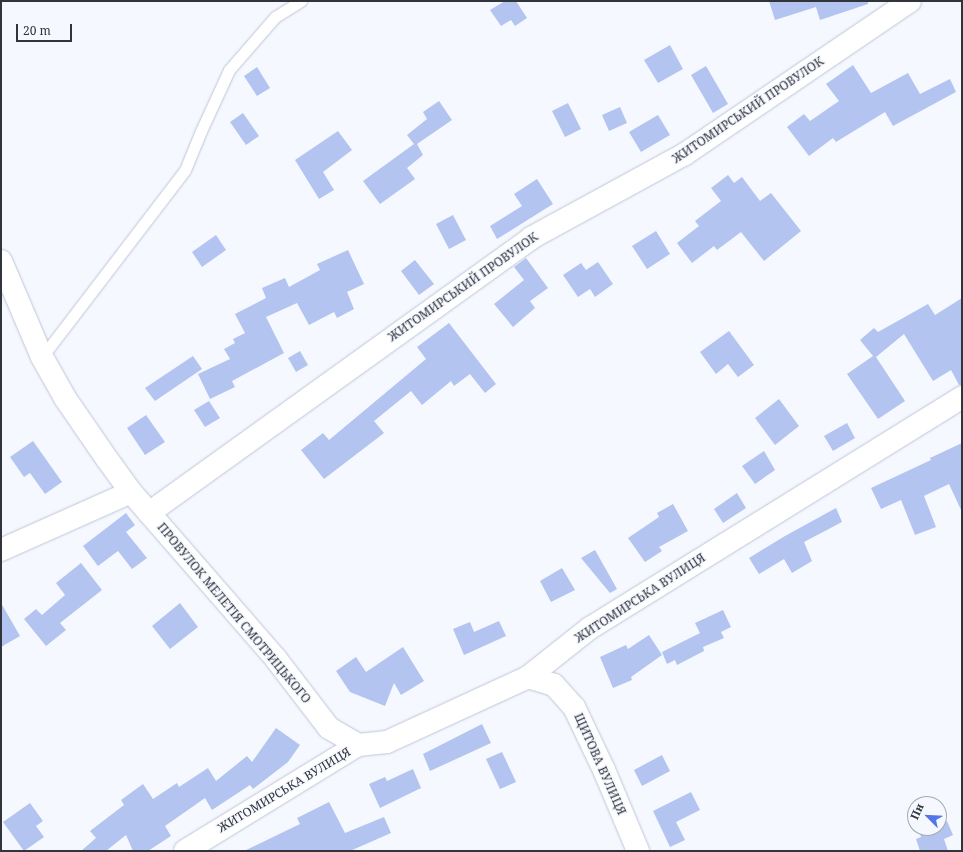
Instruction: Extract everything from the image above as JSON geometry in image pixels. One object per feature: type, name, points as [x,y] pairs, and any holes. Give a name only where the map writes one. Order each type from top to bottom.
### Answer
[{"type":"street","name":"ЖИТОМИРСЬКИЙ ПРОВУЛОК","points":[[149,513],[531,238],[685,154],[910,1]]},
{"type":"street","name":"ПРОВУЛОК МЕЛЕТІЯ СМОТРИЦЬКОГО","points":[[1,261],[42,357],[65,398],[131,492],[276,659],[329,728],[358,745]]},
{"type":"street","name":"ЖИТОМИРСЬКА ВУЛИЦЯ","points":[[185,851],[358,745],[387,742],[528,677],[590,628],[962,397]]},
{"type":"street","points":[[1,550],[131,492]]},
{"type":"street","name":"ЩИТОВА ВУЛИЦЯ","points":[[528,677],[554,685],[574,707],[604,770],[638,851]]},
{"type":"lane","points":[[42,357],[185,170],[229,70],[275,17],[301,1]]},
{"type":"building","points":[[505,1],[516,1],[527,18],[515,26],[511,20],[501,26],[490,10]]},
{"type":"building","points":[[769,1],[868,1],[868,4],[820,20],[816,7],[775,20]]},
{"type":"building","points":[[670,45],[683,69],[658,83],[644,60]]},
{"type":"building","points":[[853,65],[871,93],[908,73],[920,94],[950,79],[956,92],[893,126],[885,112],[836,142],[833,138],[809,156],[787,127],[804,114],[810,121],[839,101],[826,84]]},
{"type":"building","points":[[706,66],[728,104],[713,113],[691,75]]},
{"type":"building","points":[[257,67],[270,88],[257,96],[244,76]]},
{"type":"building","points":[[439,101],[452,120],[417,144],[423,155],[407,168],[415,179],[380,204],[363,181],[414,144],[407,135],[427,119],[423,112]]},
{"type":"building","points":[[568,103],[581,129],[565,137],[552,111]]},
{"type":"building","points":[[620,107],[627,123],[609,131],[602,115]]},
{"type":"building","points":[[243,113],[259,136],[246,145],[230,122]]},
{"type":"building","points":[[658,115],[670,135],[641,152],[629,132]]},
{"type":"building","points":[[338,131],[352,150],[323,172],[334,190],[319,199],[295,160]]},
{"type":"building","points":[[728,175],[734,183],[742,177],[760,201],[771,193],[801,231],[764,261],[741,232],[717,250],[714,246],[692,263],[677,243],[699,226],[695,221],[721,201],[711,188]]},
{"type":"building","points":[[537,179],[553,204],[497,239],[490,226],[522,206],[514,194]]},
{"type":"building","points":[[453,215],[466,240],[449,249],[436,224]]},
{"type":"building","points":[[656,231],[670,254],[647,269],[632,246]]},
{"type":"building","points":[[216,235],[226,250],[202,267],[192,252]]},
{"type":"building","points":[[348,250],[364,284],[347,292],[354,309],[337,318],[334,312],[309,325],[297,303],[266,317],[284,353],[232,381],[235,387],[210,399],[198,374],[230,359],[224,349],[235,343],[233,339],[245,333],[235,314],[266,298],[262,288],[285,278],[289,287],[320,270],[317,264]]},
{"type":"building","points":[[526,258],[548,288],[530,301],[535,308],[513,327],[494,304],[524,280],[514,267]]},
{"type":"building","points":[[415,260],[434,284],[419,295],[401,271]]},
{"type":"building","points":[[598,262],[613,284],[595,297],[590,289],[578,297],[563,275],[581,263],[586,270]]},
{"type":"building","points":[[962,298],[962,385],[959,385],[951,370],[933,381],[904,334],[876,357],[905,401],[878,419],[847,374],[873,356],[860,340],[874,328],[878,332],[928,304],[935,315]]},
{"type":"building","points":[[449,323],[496,384],[485,393],[470,374],[454,386],[451,381],[422,405],[411,391],[374,421],[384,433],[324,479],[301,450],[323,433],[329,440],[426,359],[417,347]]},
{"type":"building","points":[[729,331],[754,365],[738,377],[728,364],[716,374],[700,352]]},
{"type":"building","points":[[300,351],[308,365],[296,372],[288,358]]},
{"type":"building","points":[[193,356],[202,369],[155,401],[145,388]]},
{"type":"building","points":[[779,399],[799,426],[775,445],[755,418]]},
{"type":"building","points":[[209,401],[220,418],[205,427],[194,410]]},
{"type":"building","points":[[146,415],[165,442],[145,455],[127,428]]},
{"type":"building","points":[[847,423],[855,438],[833,451],[824,436]]},
{"type":"building","points":[[33,441],[62,482],[45,494],[30,473],[24,477],[10,457]]},
{"type":"building","points":[[962,443],[962,512],[949,484],[924,496],[936,527],[915,535],[901,500],[881,509],[871,488],[931,460],[930,458]]},
{"type":"building","points":[[764,451],[775,470],[755,484],[742,466]]},
{"type":"building","points":[[737,493],[746,508],[723,523],[714,509]]},
{"type":"building","points":[[673,504],[688,531],[659,547],[662,551],[645,562],[628,538],[659,517],[657,513]]},
{"type":"building","points":[[836,508],[842,522],[804,542],[812,561],[792,573],[784,559],[759,574],[749,558]]},
{"type":"building","points":[[126,513],[135,525],[126,532],[147,558],[132,569],[118,551],[98,566],[83,546]]},
{"type":"building","points":[[595,550],[617,589],[610,593],[581,558]]},
{"type":"building","points":[[81,563],[102,590],[60,623],[66,630],[46,646],[24,619],[36,609],[42,615],[65,595],[56,583]]},
{"type":"building","points":[[562,568],[575,590],[551,602],[540,581]]},
{"type":"building","points":[[1,603],[20,636],[1,647]]},
{"type":"building","points":[[180,603],[198,627],[170,649],[152,626]]},
{"type":"building","points":[[723,610],[731,627],[721,632],[724,638],[703,647],[704,651],[677,665],[675,660],[667,664],[662,652],[700,633],[695,623]]},
{"type":"building","points":[[499,621],[506,636],[464,655],[453,629],[470,622],[474,632]]},
{"type":"building","points":[[649,635],[662,655],[631,677],[632,680],[613,688],[600,657],[626,645],[628,649]]},
{"type":"building","points":[[403,647],[424,681],[401,695],[394,683],[385,706],[350,692],[336,671],[356,657],[366,672]]},
{"type":"building","points":[[482,724],[491,743],[430,771],[423,754]]},
{"type":"building","points":[[276,728],[300,745],[288,762],[253,789],[250,785],[212,810],[205,798],[165,826],[171,836],[148,851],[133,851],[126,835],[106,851],[81,851],[96,838],[90,831],[124,805],[121,800],[143,784],[153,799],[177,783],[179,787],[208,768],[216,781],[247,756],[252,762]]},
{"type":"building","points":[[502,752],[516,782],[500,789],[486,759]]},
{"type":"building","points":[[662,755],[670,771],[642,786],[634,770]]},
{"type":"building","points":[[413,769],[421,788],[380,808],[369,784],[385,777],[387,781]]},
{"type":"building","points":[[691,792],[700,810],[676,822],[685,840],[670,847],[653,811]]},
{"type":"building","points":[[329,802],[345,833],[384,817],[391,833],[350,851],[244,851],[300,824],[297,818]]},
{"type":"building","points":[[30,803],[43,821],[36,826],[44,837],[24,851],[3,822]]},
{"type":"building","points":[[947,821],[953,835],[944,839],[948,851],[920,851],[916,839],[921,837],[947,836]]}]
